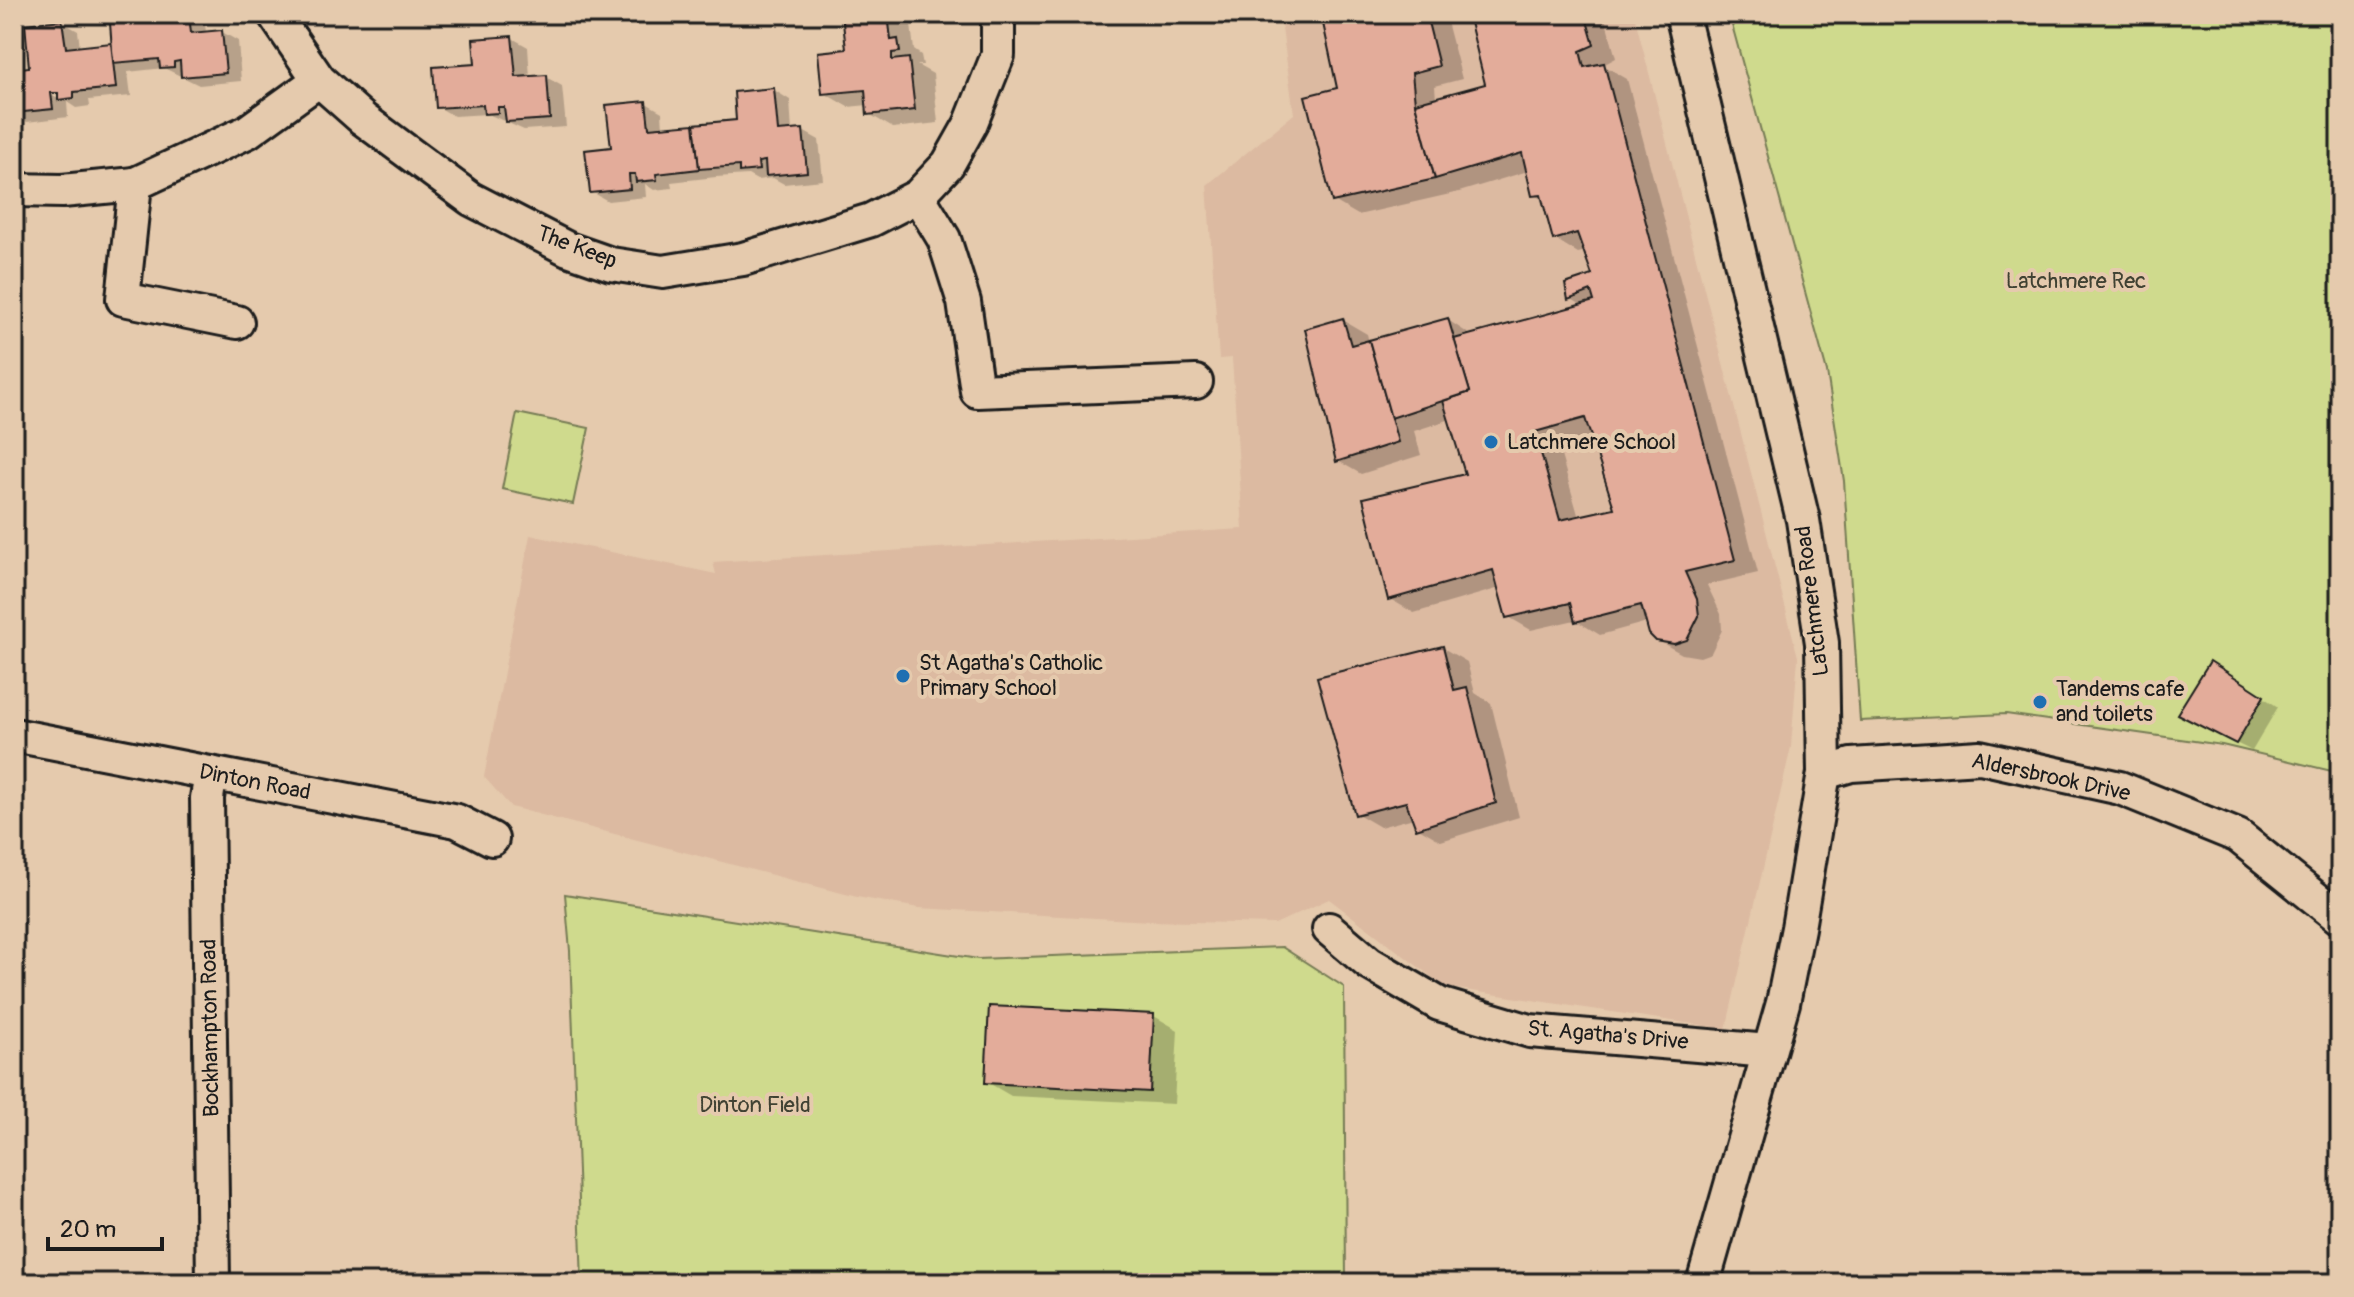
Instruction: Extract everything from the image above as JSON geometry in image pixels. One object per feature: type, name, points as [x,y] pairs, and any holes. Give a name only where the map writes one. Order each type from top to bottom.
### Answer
[{"type":"street","name":"The Keep","points":[[274,14],[319,80],[363,119],[471,199],[568,249],[611,264],[663,272],[743,259],[871,220],[918,196],[948,164],[970,125],[998,55],[998,14]]},
{"type":"street","name":"Latchmere Road","points":[[1682,14],[1803,520],[1822,643],[1824,773],[1798,928],[1769,1051],[1703,1283]]},
{"type":"street","points":[[14,190],[62,191],[135,184],[247,132],[319,80]]},
{"type":"street","points":[[135,184],[123,299],[237,322]]},
{"type":"street","points":[[918,196],[944,239],[964,302],[977,391],[1196,382]]},
{"type":"street","name":"Dinton Road","points":[[14,735],[457,821],[492,839]]},
{"type":"street","name":"Aldersbrook Drive","points":[[1824,773],[1851,765],[1980,757],[2120,788],[2238,836],[2340,918]]},
{"type":"street","name":"Bockhampton Road","points":[[211,773],[207,798],[213,1283]]},
{"type":"street","name":"St. Agatha's Drive","points":[[1329,929],[1369,963],[1439,1004],[1530,1031],[1769,1051]]},
{"type":"shaded area","name":"Latchmere School","points":[[1280,14],[1634,14],[1798,657],[1791,747],[1726,1029],[1445,987],[1329,899],[1275,924],[1150,921],[919,908],[857,897],[511,807],[484,777],[530,535],[716,574],[713,562],[1243,529],[1232,358],[1219,359],[1207,185],[1294,114]]},
{"type":"green space","name":"Latchmere Rec","points":[[1729,14],[2340,14],[2340,773],[2222,745],[2006,714],[1860,721],[1844,481],[1827,372]]},
{"type":"green space","points":[[517,413],[589,428],[573,504],[502,489]]},
{"type":"green space","name":"Dinton Field","points":[[565,894],[978,959],[1282,947],[1344,987],[1346,1283],[582,1283],[570,951]]},
{"type":"building","points":[[151,14],[189,14],[191,33],[222,30],[226,73],[181,77],[180,61],[174,62],[174,67],[160,68],[159,59],[113,63],[110,23],[152,19]]},
{"type":"building","points":[[842,14],[888,14],[891,40],[898,39],[900,52],[892,53],[892,60],[909,58],[915,110],[867,115],[865,90],[822,94],[818,52],[846,49]]},
{"type":"building","points":[[1321,14],[1426,14],[1439,66],[1412,73],[1415,103],[1435,179],[1332,202],[1305,96],[1337,88]]},
{"type":"building","points":[[1468,14],[1585,14],[1594,45],[1580,51],[1584,67],[1604,63],[1735,560],[1685,572],[1697,599],[1699,616],[1687,640],[1674,644],[1656,641],[1649,634],[1641,605],[1575,622],[1570,603],[1506,618],[1493,570],[1388,600],[1363,498],[1465,474],[1443,401],[1470,392],[1454,339],[1594,301],[1591,291],[1568,300],[1565,284],[1592,275],[1577,233],[1553,240],[1541,195],[1532,196],[1522,153],[1435,179],[1415,103],[1485,84]],"holes":[[[1585,418],[1614,508],[1560,520],[1535,432]]]},
{"type":"building","points":[[62,20],[66,48],[111,43],[116,88],[74,92],[74,98],[58,100],[58,93],[51,93],[53,109],[14,113],[14,69],[29,67],[25,24]]},
{"type":"building","points":[[512,36],[516,77],[547,75],[550,119],[506,122],[504,107],[498,107],[498,113],[484,114],[483,105],[436,108],[433,67],[475,64],[473,39]]},
{"type":"building","points":[[774,88],[778,131],[803,129],[807,172],[766,176],[765,161],[758,162],[759,170],[739,172],[739,166],[699,169],[694,124],[736,120],[734,92]]},
{"type":"building","points":[[646,101],[649,128],[694,124],[699,169],[656,174],[657,180],[636,182],[635,174],[629,174],[630,189],[590,193],[585,150],[611,147],[606,105]]},
{"type":"building","points":[[1343,318],[1351,345],[1369,340],[1398,442],[1336,462],[1305,329]]},
{"type":"building","points":[[1448,318],[1470,392],[1391,418],[1369,340]]},
{"type":"building","points":[[1443,646],[1454,690],[1467,687],[1496,803],[1416,829],[1406,802],[1355,815],[1317,677]]},
{"type":"building","points":[[2210,661],[2264,696],[2236,744],[2177,714]]},
{"type":"building","points":[[989,1006],[1154,1014],[1150,1092],[985,1083]]},
{"type":"place","name":"Latchmere School","points":[[1491,442]]},
{"type":"place","name":"St Agatha's Catholic Primary School","points":[[903,676]]},
{"type":"place","name":"Tandems cafe and toilets","points":[[2040,702]]}]
